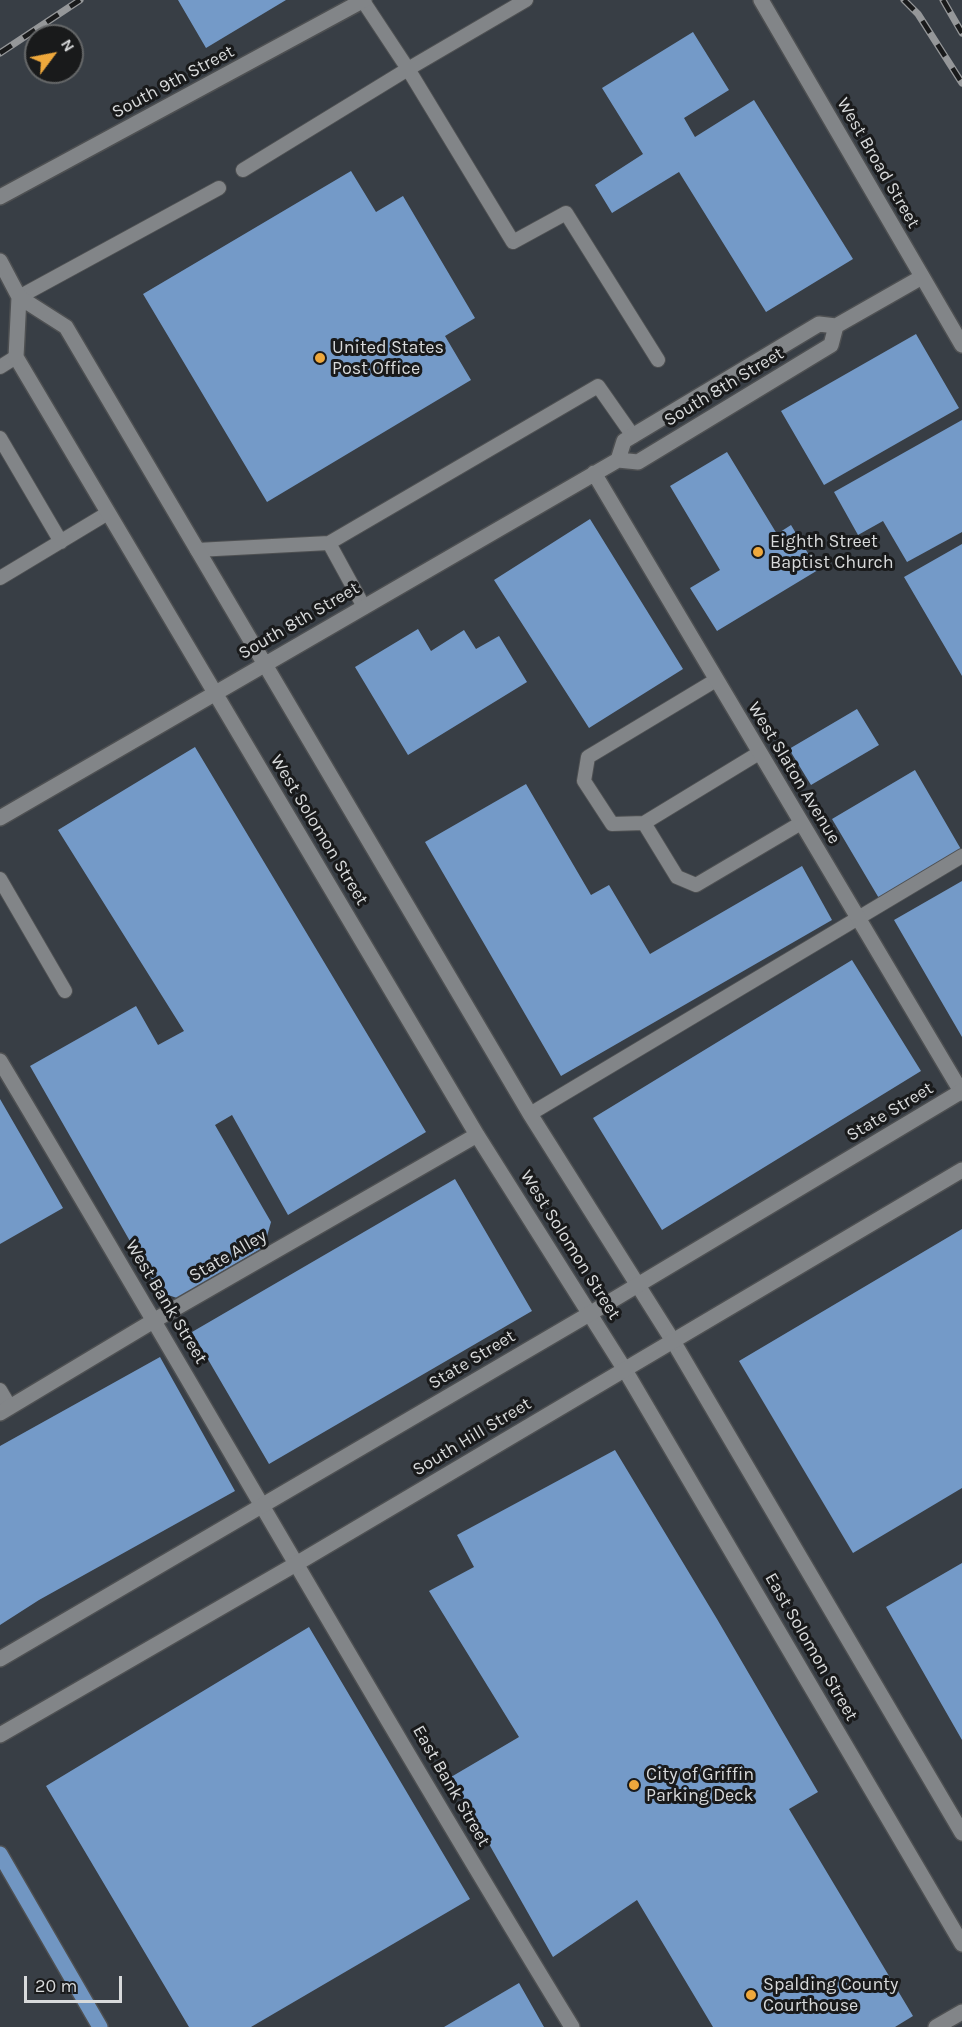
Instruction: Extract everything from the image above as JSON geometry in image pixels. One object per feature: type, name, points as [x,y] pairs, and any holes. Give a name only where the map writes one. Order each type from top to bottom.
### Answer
[{"type":"main road","points":[[0,1854],[100,2027]]},
{"type":"street","name":"South 9th Street","points":[[0,197],[364,0]]},
{"type":"street","name":"West Broad Street","points":[[761,0],[962,345]]},
{"type":"street","name":"West Solomon Street","points":[[0,261],[19,297],[66,327],[530,1114],[673,1341]]},
{"type":"street","name":"South 8th Street","points":[[618,460],[624,441],[819,324],[836,326],[922,277]]},
{"type":"street","points":[[16,357],[19,297]]},
{"type":"street","name":"South 8th Street","points":[[0,818],[594,473],[618,460],[638,462],[831,345],[836,326]]},
{"type":"street","name":"West Solomon Street","points":[[16,357],[477,1135],[626,1370]]},
{"type":"street","name":"West Slaton Avenue","points":[[594,473],[857,919],[962,1092]]},
{"type":"street","name":"West Bank Street","points":[[0,1061],[155,1320],[296,1564]]},
{"type":"street","name":"State Street","points":[[0,1659],[591,1313],[962,1092]]},
{"type":"street","name":"State Alley","points":[[5,1410],[155,1320],[477,1135]]},
{"type":"street","name":"South Hill Street","points":[[0,1735],[296,1564],[962,1170]]},
{"type":"street","name":"East Solomon Street","points":[[673,1341],[962,1833]]},
{"type":"street","name":"East Solomon Street","points":[[626,1370],[962,1944]]},
{"type":"street","name":"East Bank Street","points":[[296,1564],[572,2027]]},
{"type":"street","points":[[936,2027],[962,2012]]},
{"type":"lane","points":[[364,0],[513,242],[566,213],[658,360]]},
{"type":"lane","points":[[243,170],[526,0]]},
{"type":"lane","points":[[19,297],[219,188]]},
{"type":"lane","points":[[0,366],[16,357]]},
{"type":"lane","points":[[197,550],[329,543],[598,386],[633,436]]},
{"type":"lane","points":[[0,438],[61,542]]},
{"type":"lane","points":[[0,578],[108,513]]},
{"type":"lane","points":[[329,543],[364,607]]},
{"type":"lane","points":[[716,680],[588,757],[584,782],[612,824],[644,823],[759,753]]},
{"type":"lane","points":[[644,823],[677,877],[696,885],[801,823]]},
{"type":"lane","points":[[530,1114],[962,856]]},
{"type":"lane","points":[[0,879],[65,992]]},
{"type":"lane","points":[[0,1390],[5,1410]]},
{"type":"shaded area","points":[[0,0],[962,0],[962,2027],[0,2027]]},
{"type":"building","points":[[178,0],[286,0],[206,48]]},
{"type":"building","points":[[693,32],[729,90],[684,118],[695,137],[754,100],[853,259],[766,312],[679,172],[612,213],[595,185],[643,154],[602,88]]},
{"type":"building","name":"United States Post Office","points":[[351,171],[376,212],[403,196],[475,318],[445,336],[471,380],[267,502],[143,294]]},
{"type":"building","points":[[916,334],[959,408],[824,485],[781,411]]},
{"type":"building","points":[[962,420],[962,532],[907,562],[883,521],[858,535],[834,492]]},
{"type":"building","name":"Eighth Street Baptist Church","points":[[727,452],[777,534],[791,525],[818,570],[717,631],[690,588],[720,570],[670,486]]},
{"type":"building","points":[[590,519],[683,669],[589,728],[494,580]]},
{"type":"building","points":[[962,544],[962,676],[904,577]]},
{"type":"building","points":[[418,629],[431,651],[464,630],[476,649],[499,636],[527,682],[408,755],[355,667]]},
{"type":"building","points":[[857,709],[879,745],[811,785],[789,749]]},
{"type":"building","points":[[195,747],[426,1132],[288,1215],[232,1115],[215,1125],[271,1222],[264,1247],[177,1298],[159,1292],[30,1066],[136,1006],[158,1045],[184,1031],[58,830]]},
{"type":"building","points":[[915,770],[962,851],[880,900],[832,819]]},
{"type":"building","points":[[526,784],[591,895],[609,885],[650,954],[802,866],[832,920],[561,1076],[425,842]]},
{"type":"building","points":[[962,881],[962,1037],[894,920]]},
{"type":"building","points":[[852,960],[921,1071],[662,1230],[593,1118]]},
{"type":"building","points":[[0,1099],[63,1208],[0,1244]]},
{"type":"building","points":[[455,1179],[532,1311],[269,1464],[192,1332]]},
{"type":"building","points":[[962,1229],[962,1488],[853,1553],[739,1361]]},
{"type":"building","points":[[160,1357],[235,1491],[39,1600],[0,1625],[0,1446]]},
{"type":"building","points":[[615,1450],[818,1792],[789,1809],[913,2016],[895,2027],[713,2027],[637,1900],[553,1957],[451,1777],[519,1737],[429,1591],[474,1567],[457,1535]]},
{"type":"building","points":[[962,1563],[962,1740],[886,1607]]},
{"type":"building","points":[[309,1627],[470,1899],[251,2027],[189,2027],[46,1786]]},
{"type":"building","points":[[519,1983],[544,2027],[444,2027]]},
{"type":"railway","points":[[0,53],[80,0]]},
{"type":"railway","points":[[904,0],[918,14],[962,83]]},
{"type":"railway","points":[[943,0],[962,33]]},
{"type":"place","name":"United States Post Office","points":[[320,358]]},
{"type":"place","name":"Eighth Street Baptist Church","points":[[758,552]]},
{"type":"place","name":"City of Griffin Parking Deck","points":[[634,1785]]},
{"type":"place","name":"Spalding County Courthouse","points":[[751,1995]]}]
